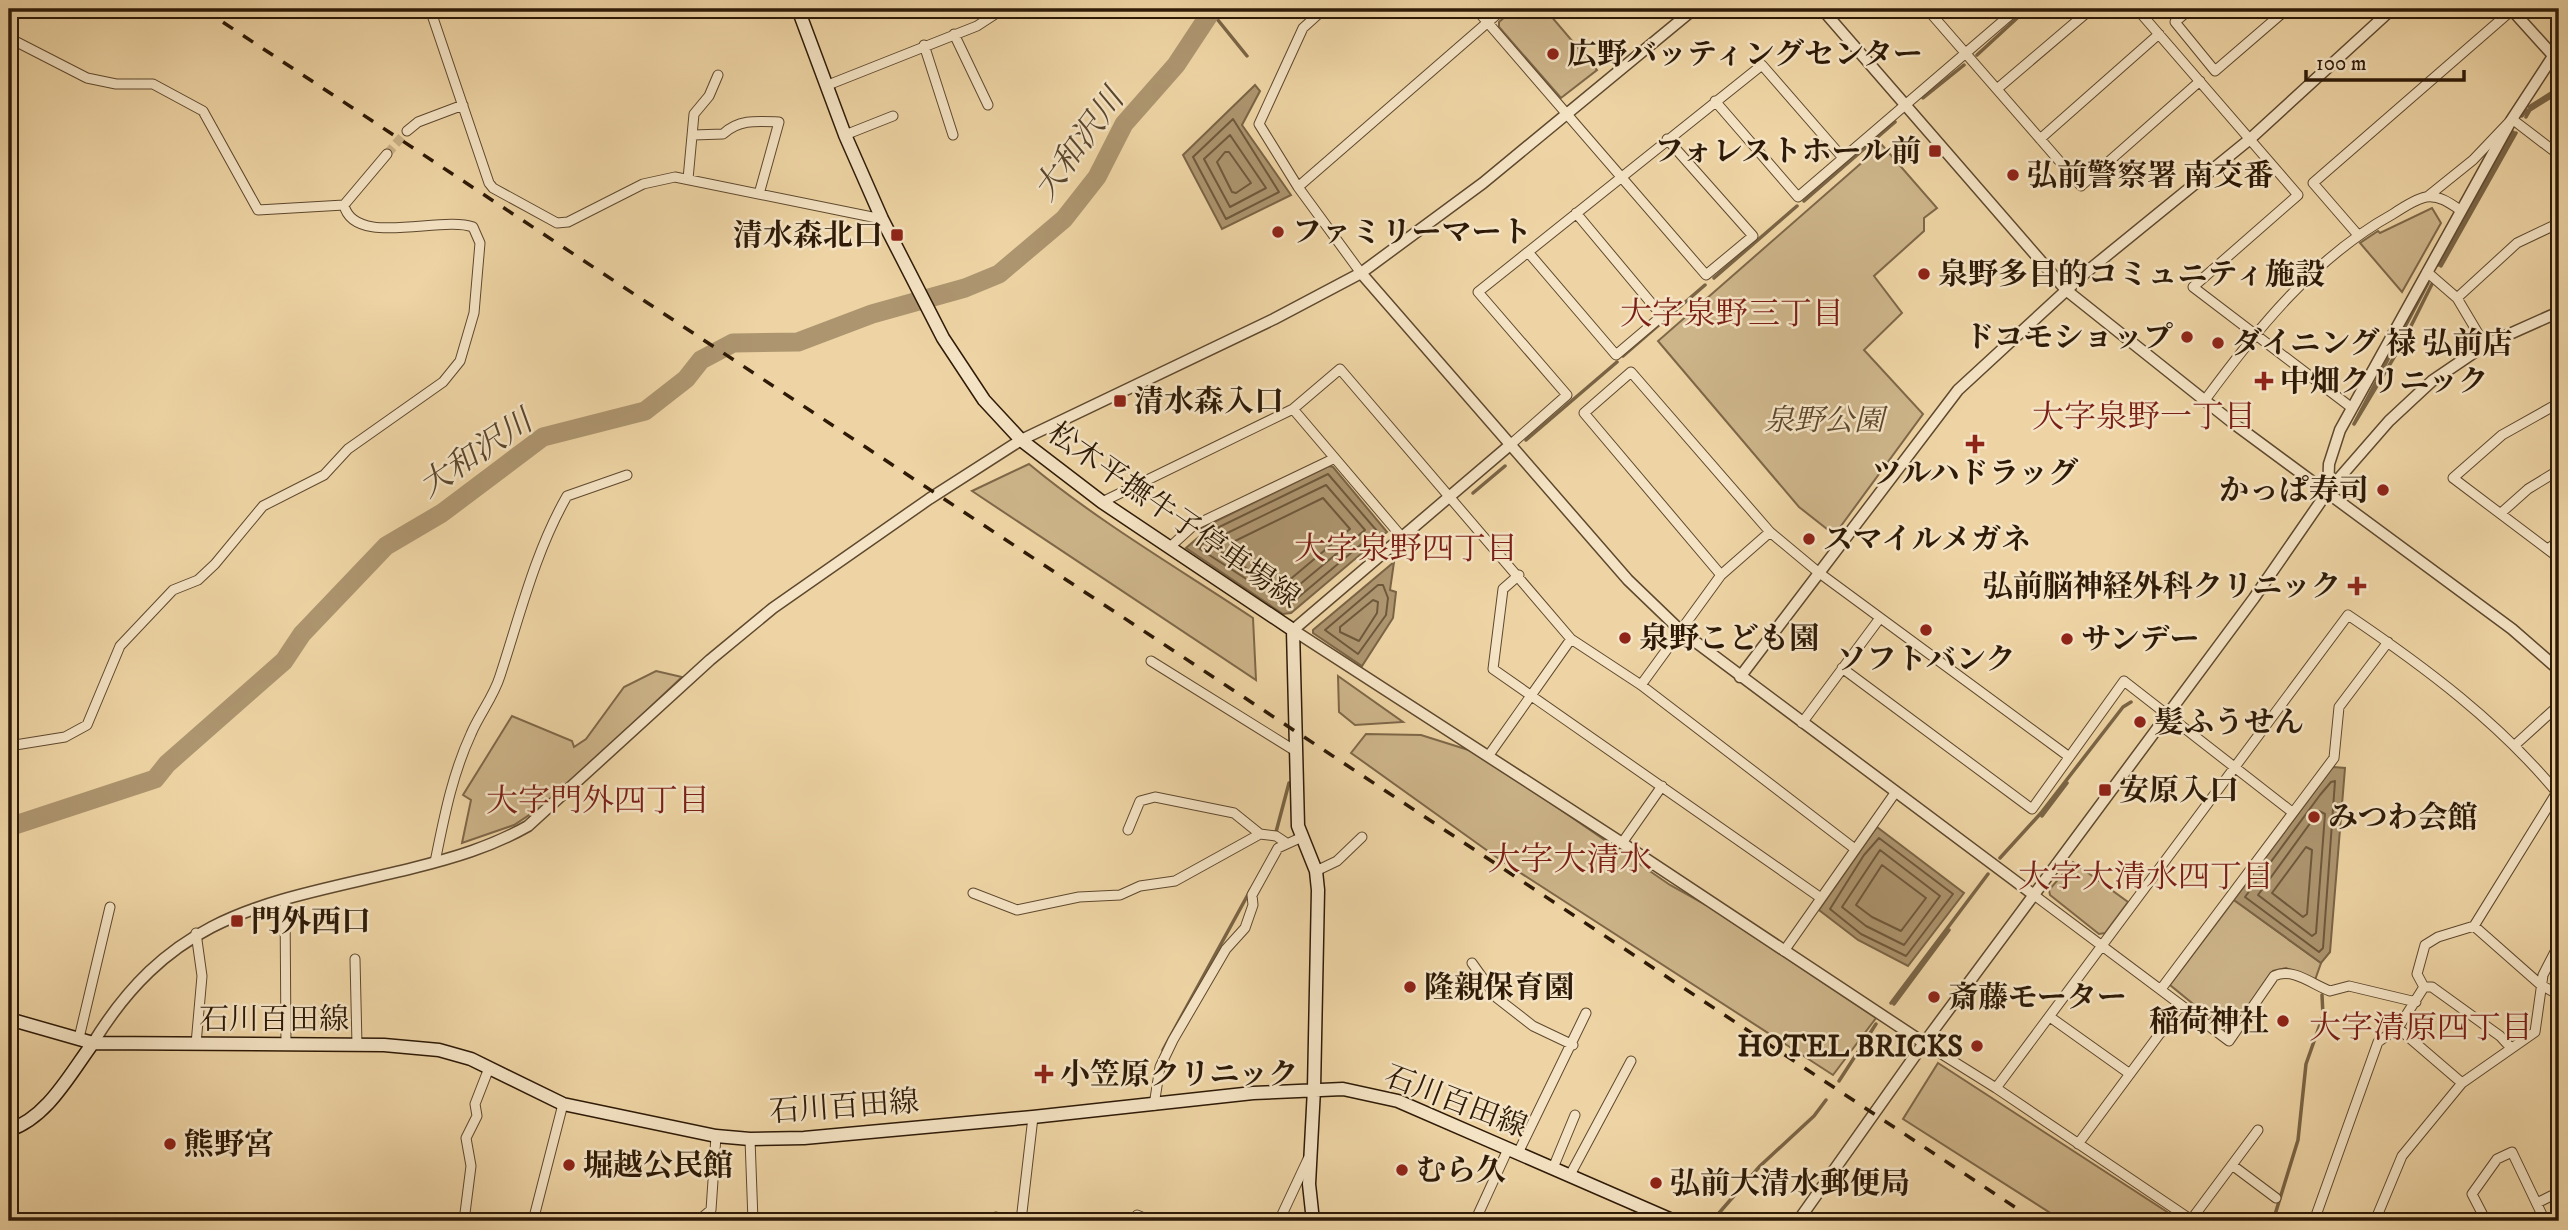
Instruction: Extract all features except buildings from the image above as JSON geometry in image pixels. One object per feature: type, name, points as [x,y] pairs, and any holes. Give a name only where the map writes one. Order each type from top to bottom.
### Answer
[{"type":"main road","points":[[798,9],[845,135],[882,219]]},
{"type":"main road","name":"松木平撫牛子停車場線","points":[[882,219],[943,338],[984,400],[1021,440],[1102,502],[1293,630],[1300,838],[1315,871],[1314,1089],[1309,1157],[1313,1221]]},
{"type":"main road","name":"石川百田線","points":[[9,1019],[93,1043],[357,1045],[439,1050],[489,1068],[563,1104],[716,1136],[750,1139],[804,1138],[1314,1089],[1343,1090],[1398,1101],[1674,1221]]},
{"type":"main road","points":[[9,1130],[21,1126],[43,1107],[93,1043]]},
{"type":"street","points":[[430,9],[493,188],[549,222],[568,222],[643,184],[675,177],[882,219]]},
{"type":"street","points":[[828,85],[977,26],[1003,9]]},
{"type":"street","points":[[1324,9],[1303,28],[1259,124],[1298,187],[1361,273],[1628,580],[1681,631],[2230,1041],[2274,976],[2280,973],[2296,975],[2330,991],[2349,986],[2416,1002]]},
{"type":"street","points":[[1476,9],[1706,275],[1753,236],[1667,139]]},
{"type":"street","points":[[1298,187],[1503,9]]},
{"type":"street","points":[[93,1043],[129,991],[169,953],[196,933],[233,915],[435,863],[505,839],[527,826],[702,667],[772,608],[929,499],[1021,440],[1273,319],[1361,273],[1567,115],[1693,9]]},
{"type":"street","points":[[1822,9],[2066,290],[2205,400],[2512,629],[2559,670]]},
{"type":"street","points":[[1927,9],[2081,186],[2200,81]]},
{"type":"street","points":[[1715,101],[1798,197],[2017,9]]},
{"type":"street","points":[[1997,89],[2091,9]]},
{"type":"street","points":[[2137,9],[2298,195],[2193,287],[2353,408]]},
{"type":"street","points":[[2190,9],[2175,22],[2216,71],[2287,9]]},
{"type":"street","points":[[1740,677],[1958,390],[2066,290],[2250,139],[2392,9]]},
{"type":"street","points":[[2358,235],[2313,183],[2511,9],[2556,60]]},
{"type":"street","points":[[954,34],[988,105]]},
{"type":"street","points":[[2040,139],[2159,34]]},
{"type":"street","points":[[9,38],[87,78],[116,84],[153,84],[204,111],[258,210],[344,205],[387,154]]},
{"type":"street","points":[[924,46],[953,135]]},
{"type":"street","points":[[2205,400],[2255,333],[2281,305],[2358,235],[2427,197],[2473,160],[2512,119],[2556,60],[2559,47]]},
{"type":"street","points":[[1843,158],[1762,65],[1478,292],[1567,395],[1293,630],[1489,755],[1996,1088],[2192,1221],[2258,1130]]},
{"type":"street","points":[[688,178],[694,114],[709,96],[718,75]]},
{"type":"street","points":[[407,131],[418,122],[463,105]]},
{"type":"street","points":[[845,135],[893,116]]},
{"type":"street","points":[[2512,119],[2559,155]]},
{"type":"street","points":[[2328,491],[2331,458],[2340,430],[2512,119]]},
{"type":"street","points":[[693,135],[723,134],[733,124],[779,122],[759,194]]},
{"type":"street","points":[[2427,197],[2444,199],[2460,210]]},
{"type":"street","points":[[9,746],[65,737],[87,725],[120,646],[173,590],[198,580],[215,564],[263,506],[324,475],[348,449],[443,382],[460,361],[478,292],[480,243],[473,227],[461,222],[384,229],[354,221],[346,214],[344,205]]},
{"type":"street","points":[[1528,252],[1615,355],[1662,316],[1576,213]]},
{"type":"street","points":[[2457,298],[2517,243],[2559,223]]},
{"type":"street","points":[[2427,272],[2457,298],[2485,345]]},
{"type":"street","points":[[1798,1221],[1924,1043],[2167,717],[2328,491],[2407,403],[2450,367],[2485,345],[2559,312]]},
{"type":"street","points":[[1102,502],[1293,409],[1340,369],[1572,639],[1642,685],[1855,849]]},
{"type":"street","points":[[1721,575],[1584,413],[1631,372],[1770,532],[1818,572],[2068,756]]},
{"type":"street","points":[[2559,403],[2502,435],[2453,478],[2559,558]]},
{"type":"street","points":[[1293,409],[1401,536]]},
{"type":"street","points":[[1171,546],[1193,526],[1333,458]]},
{"type":"street","points":[[2501,513],[2528,489],[2559,470]]},
{"type":"street","points":[[435,863],[448,791],[470,734],[499,680],[524,593],[552,522],[567,496],[627,475]]},
{"type":"street","points":[[1642,685],[1721,575],[1770,532]]},
{"type":"street","points":[[2548,549],[2559,541]]},
{"type":"street","points":[[1519,575],[1503,589],[1493,669],[1821,898]]},
{"type":"street","points":[[1996,1088],[2348,615],[2456,693],[2515,745],[2558,794],[2474,926],[2438,937],[2426,945],[2417,974],[2424,987]]},
{"type":"street","points":[[1802,723],[1880,618]]},
{"type":"street","points":[[1489,755],[1572,639]]},
{"type":"street","points":[[2161,989],[2334,758],[2339,707],[2388,642]]},
{"type":"street","points":[[1151,661],[1297,752]]},
{"type":"street","points":[[1842,668],[2032,809],[2124,681],[2292,812]]},
{"type":"street","points":[[2515,745],[2559,705]]},
{"type":"street","points":[[1622,843],[1662,786]]},
{"type":"street","points":[[1784,951],[1895,793]]},
{"type":"street","points":[[1128,830],[1140,801],[1155,797],[1234,813],[1260,834],[1276,836],[1285,842]]},
{"type":"street","points":[[973,893],[1017,910],[1079,897],[1120,895],[1140,886],[1175,881],[1260,834]]},
{"type":"street","points":[[1315,871],[1337,861],[1362,837]]},
{"type":"street","points":[[1154,1105],[1160,1066],[1172,1040],[1226,949],[1245,928],[1253,905],[1252,895],[1278,848],[1285,842],[1300,838]]},
{"type":"street","points":[[285,900],[286,1045]]},
{"type":"street","points":[[79,1038],[110,907]]},
{"type":"street","points":[[2474,926],[2541,985],[2559,995]]},
{"type":"street","points":[[196,933],[202,976],[196,1044]]},
{"type":"street","points":[[2375,1221],[2402,1156],[2462,1083],[2535,1032],[2543,975],[2559,944]]},
{"type":"street","points":[[355,959],[357,1045]]},
{"type":"street","points":[[1472,963],[1497,998],[1533,1026],[1573,1045]]},
{"type":"street","points":[[2314,1221],[2378,1042],[2398,1028],[2424,987]]},
{"type":"street","points":[[2424,987],[2432,987],[2500,1036],[2511,1048]]},
{"type":"street","points":[[2078,1143],[2181,1005]]},
{"type":"street","points":[[1475,1221],[1573,1045],[1586,1013]]},
{"type":"street","points":[[2050,1017],[2130,1074]]},
{"type":"street","points":[[2398,1028],[2462,1083]]},
{"type":"street","points":[[1570,1175],[1626,1080],[1631,1061]]},
{"type":"street","points":[[464,1221],[471,1166],[466,1138],[477,1116],[475,1104],[489,1068]]},
{"type":"street","points":[[533,1221],[563,1104]]},
{"type":"street","points":[[1553,1168],[1575,1115]]},
{"type":"street","points":[[1021,1221],[1033,1117]]},
{"type":"street","points":[[698,1221],[711,1210],[716,1136]]},
{"type":"street","points":[[750,1139],[753,1221]]},
{"type":"street","points":[[2486,1221],[2472,1194],[2497,1159],[2512,1152],[2545,1221]]},
{"type":"street","points":[[1279,1221],[1309,1157]]},
{"type":"street","points":[[2232,1165],[2276,1198]]},
{"type":"street","points":[[2537,1203],[2559,1192]]},
{"type":"street","points":[[1137,1215],[1151,1221]]},
{"type":"street","points":[[990,1221],[996,1217],[1013,1221]]},
{"type":"green space","name":"広野バッティングセンター","points":[[1514,9],[1545,9],[1597,70],[1561,98],[1499,27],[1499,22]]},
{"type":"green space","name":"泉野公園","points":[[1882,145],[1937,208],[1924,218],[1924,231],[1874,276],[1902,313],[1864,350],[1923,414],[1838,530],[1827,529],[1799,507],[1658,341]]},
{"type":"green space","points":[[2432,208],[2441,223],[2402,292],[2360,243],[2378,231],[2380,233]]},
{"type":"green space","points":[[1029,464],[1111,525],[1253,618],[1256,680],[972,491]]},
{"type":"green space","points":[[656,671],[682,677],[553,799],[514,825],[462,843],[471,800],[463,795],[512,716],[572,741],[574,747],[586,739],[624,687]]},
{"type":"green space","points":[[1338,676],[1403,722],[1355,725],[1339,712]]},
{"type":"green space","points":[[1366,734],[1421,735],[1478,753],[1670,885],[1708,906],[1876,1018],[1833,1075],[1499,859],[1351,753]]},
{"type":"green space","points":[[2073,862],[2128,902],[2105,933],[2099,934],[2050,895],[2049,890]]},
{"type":"green space","points":[[2234,900],[2321,963],[2315,980],[2286,968],[2273,971],[2232,1029],[2225,1030],[2170,985]]},
{"type":"green space","points":[[1938,1063],[2181,1221],[2063,1221],[1903,1119]]},
{"type":"water","points":[[1255,85],[1260,91],[1242,125],[1291,195],[1222,229],[1183,155]]},
{"type":"water","points":[[1329,466],[1333,467],[1387,532],[1291,613],[1283,614],[1186,548],[1201,535],[1198,530]]},
{"type":"water","points":[[1394,562],[1390,590],[1396,592],[1393,618],[1362,666],[1313,633],[1313,630]]},
{"type":"water","points":[[2333,767],[2345,768],[2330,952],[2321,963],[2234,900]]},
{"type":"water","points":[[1877,827],[1964,893],[1908,966],[1858,940],[1819,910]]},
{"type":"waterway","points":[[1209,9],[1247,56]]},
{"type":"waterway","name":"大和沢川","points":[[9,827],[155,779],[167,764],[284,661],[302,634],[386,546],[442,513],[543,437],[645,411],[686,379],[701,360],[733,343],[798,342],[872,314],[965,288],[999,274],[1064,219],[1097,177],[1124,124],[1176,65],[1213,9]]},
{"type":"waterway","points":[[1977,55],[2027,9]]},
{"type":"waterway","points":[[1923,98],[1964,65]]},
{"type":"waterway","points":[[2529,107],[2559,88]]},
{"type":"waterway","points":[[2526,117],[2530,110],[2559,92]]},
{"type":"waterway","points":[[2522,116],[2527,110]]},
{"type":"waterway","points":[[1804,201],[1895,122]]},
{"type":"waterway","points":[[2438,265],[2513,132]]},
{"type":"waterway","points":[[2441,266],[2516,133]]},
{"type":"waterway","points":[[1714,278],[1797,206]]},
{"type":"waterway","points":[[2354,424],[2428,283]]},
{"type":"waterway","points":[[2354,424],[2402,344],[2432,284]]},
{"type":"waterway","points":[[1623,356],[1705,285]]},
{"type":"waterway","points":[[1526,440],[1617,362]]},
{"type":"waterway","points":[[1473,493],[1505,466]]},
{"type":"waterway","points":[[2000,858],[2041,813],[2123,707],[2131,702]]},
{"type":"waterway","points":[[1276,832],[1289,783]]},
{"type":"waterway","points":[[2042,816],[2067,783]]},
{"type":"waterway","points":[[1891,1003],[1988,874]]},
{"type":"waterway","points":[[1163,1050],[1251,889]]},
{"type":"waterway","points":[[1894,1004],[1949,930]]},
{"type":"waterway","points":[[2273,1221],[2298,1140],[2306,1064],[2323,1016],[2322,995]]},
{"type":"waterway","points":[[1839,1081],[1876,1024]]},
{"type":"waterway","points":[[1712,1221],[1760,1166],[1814,1116],[1826,1100]]},
{"type":"tunnel","points":[[387,154],[407,131]]},
{"type":"railway","points":[[203,9],[2036,1221]]},
{"type":"place","name":"広野バッティングセンター","points":[[1553,54]]},
{"type":"place","name":"フォレストホール前","points":[[1935,151]]},
{"type":"place","name":"弘前警察署 南交番","points":[[2013,175]]},
{"type":"place","name":"ファミリーマート","points":[[1278,232]]},
{"type":"place","name":"清水森北口","points":[[897,235]]},
{"type":"place","name":"泉野多目的コミュニティ施設","points":[[1924,274]]},
{"type":"place","name":"ドコモショップ","points":[[2187,337]]},
{"type":"place","name":"ダイニング 禄 弘前店","points":[[2218,343]]},
{"type":"place","name":"中畑クリニック","points":[[2264,381]]},
{"type":"place","name":"清水森入口","points":[[1120,401]]},
{"type":"place","name":"ツルハドラッグ","points":[[1975,444]]},
{"type":"place","name":"かっぱ寿司","points":[[2383,490]]},
{"type":"place","name":"スマイルメガネ","points":[[1809,539]]},
{"type":"place","name":"弘前脳神経外科クリニック","points":[[2357,586]]},
{"type":"place","name":"ソフトバンク","points":[[1926,630]]},
{"type":"place","name":"泉野こども園","points":[[1625,638]]},
{"type":"place","name":"サンデー","points":[[2067,639]]},
{"type":"place","name":"髪ふうせん","points":[[2140,722]]},
{"type":"place","name":"安原入口","points":[[2105,790]]},
{"type":"place","name":"みつわ会館","points":[[2314,817]]},
{"type":"place","name":"門外西口","points":[[237,921]]},
{"type":"place","name":"隆親保育園","points":[[1410,987]]},
{"type":"place","name":"斎藤モーター","points":[[1934,997]]},
{"type":"place","name":"稲荷神社","points":[[2283,1021]]},
{"type":"place","name":"HOTEL BRICKS","points":[[1977,1046]]},
{"type":"place","name":"小笠原クリニック","points":[[1044,1074]]},
{"type":"place","name":"熊野宮","points":[[170,1144]]},
{"type":"place","name":"堀越公民館","points":[[569,1165]]},
{"type":"place","name":"むら久","points":[[1402,1170]]},
{"type":"place","name":"弘前大清水郵便局","points":[[1656,1183]]},
{"type":"district","name":"大字泉野三丁目","points":[[1732,313]]},
{"type":"district","name":"大字泉野一丁目","points":[[2144,416]]},
{"type":"district","name":"大字泉野四丁目","points":[[1406,548]]},
{"type":"district","name":"大字門外四丁目","points":[[598,800]]},
{"type":"district","name":"大字大清水","points":[[1570,858]]},
{"type":"district","name":"大字大清水四丁目","points":[[2146,876]]},
{"type":"district","name":"大字清原四丁目","points":[[2421,1027]]}]
